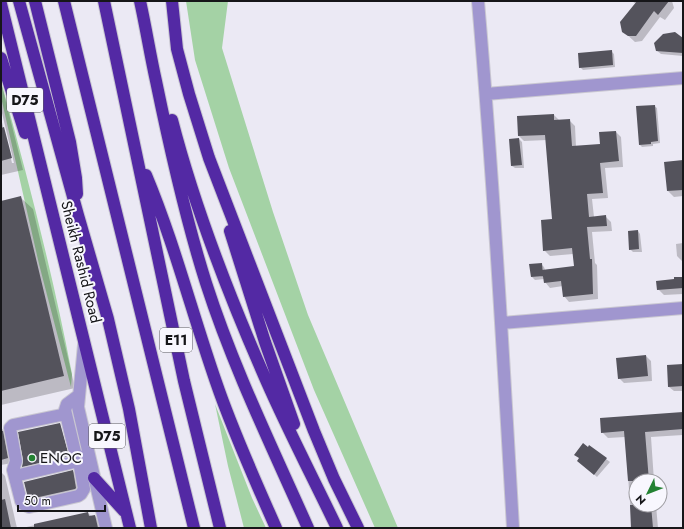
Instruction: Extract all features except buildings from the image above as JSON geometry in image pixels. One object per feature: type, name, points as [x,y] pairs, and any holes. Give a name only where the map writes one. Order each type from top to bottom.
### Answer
[{"type":"highway","points":[[19,1],[119,364],[151,528]]},
{"type":"highway","points":[[35,1],[73,160],[76,178],[78,215]]},
{"type":"highway","name":"E11","points":[[64,1],[194,528]]},
{"type":"highway","name":"E11","points":[[104,1],[184,381],[220,528]]},
{"type":"highway","points":[[172,1],[177,48],[189,94],[209,158],[316,437],[334,479],[358,528]]},
{"type":"highway","name":"Sheikh Rashid Road","points":[[1,4],[130,528]]},
{"type":"highway","points":[[141,7],[154,48],[184,161],[207,231],[266,380],[336,528]]},
{"type":"highway","points":[[141,7],[174,162],[207,284],[249,397],[308,528]]},
{"type":"highway","points":[[1,58],[32,154],[48,196]]},
{"type":"highway","points":[[136,152],[164,219],[203,344],[230,421],[276,528]]},
{"type":"highway","points":[[209,158],[225,218],[314,480]]},
{"type":"highway","points":[[94,478],[126,513]]},
{"type":"highway","points":[[145,497],[159,528]]},
{"type":"street","points":[[478,1],[502,323],[513,528]]},
{"type":"street","points":[[486,94],[683,78]]},
{"type":"street","points":[[502,323],[683,308]]},
{"type":"street","points":[[66,414],[14,425],[10,428],[16,461],[14,467],[16,481],[23,504],[29,507],[80,496],[83,493],[84,488],[78,407],[84,344]]},
{"type":"street","points":[[79,395],[67,404],[65,408],[66,414],[75,452],[94,478],[106,528]]},
{"type":"street","points":[[16,481],[82,463]]},
{"type":"green space","points":[[186,1],[228,1],[222,48],[273,212],[308,315],[398,528],[375,528],[314,390],[229,168],[195,60]]},
{"type":"green space","points":[[1,81],[30,190],[65,337],[72,374],[71,387],[39,264],[1,97]]},
{"type":"green space","points":[[215,404],[252,498],[266,528],[244,528],[228,466]]},
{"type":"place","name":"ENOC","points":[[32,458]]}]
